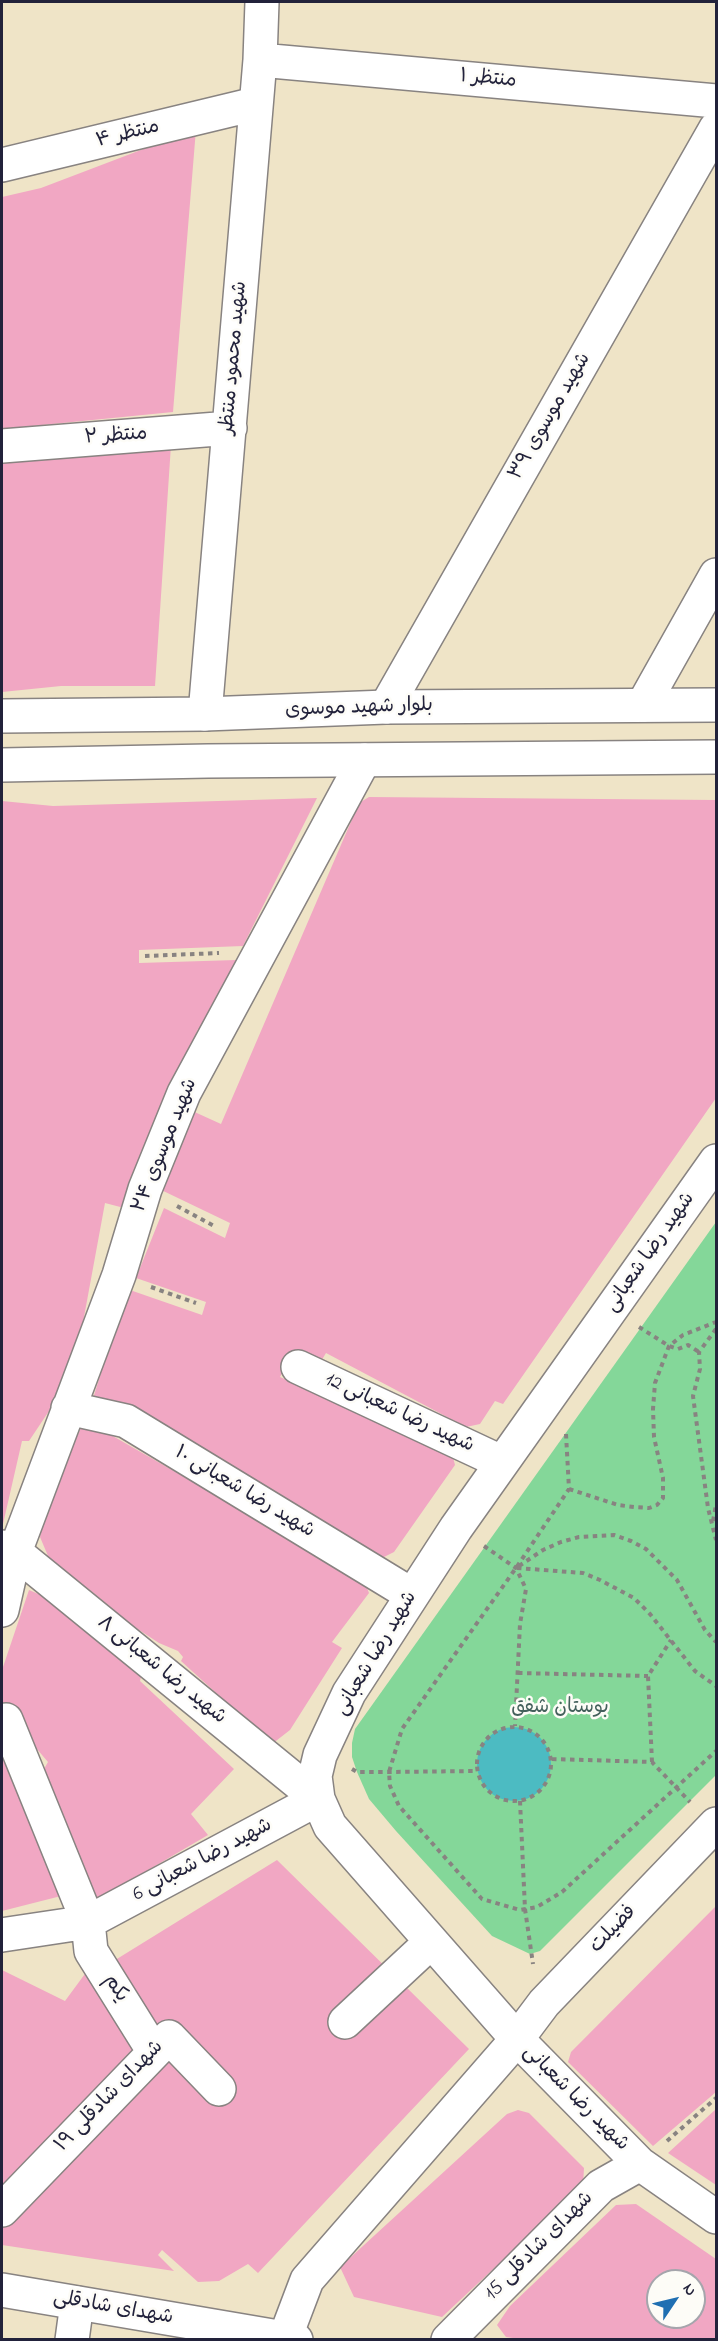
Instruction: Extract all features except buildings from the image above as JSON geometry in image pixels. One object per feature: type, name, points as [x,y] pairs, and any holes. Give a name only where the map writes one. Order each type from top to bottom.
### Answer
[{"type":"street","name":"شهید محمود منتظر","points":[[207,761],[205,714],[260,60],[262,2]]},
{"type":"street","name":"منتظر ۱","points":[[260,60],[717,101]]},
{"type":"street","name":"منتظر ۴","points":[[2,165],[255,104]]},
{"type":"street","name":"شهید موسوی ۳۹","points":[[386,707],[717,128]]},
{"type":"street","name":"منتظر ۲","points":[[2,446],[230,428]]},
{"type":"street","points":[[643,705],[717,575]]},
{"type":"street","name":"بلوار شهید موسوی","points":[[2,716],[205,714],[386,707],[717,705]]},
{"type":"street","points":[[2,765],[717,757]]},
{"type":"street","name":"شهید موسوی ۲۴","points":[[2,1610],[8,1550],[68,1408],[118,1275],[145,1189],[184,1093],[364,760]]},
{"type":"street","name":"شهید رضا شعبانی","points":[[717,1161],[501,1462],[412,1595],[349,1693],[320,1755],[315,1776],[318,1799],[330,1826],[517,2039],[640,2164],[717,2217]]},
{"type":"street","name":"شهید رضا شعبانی 12","points":[[298,1366],[501,1462]]},
{"type":"street","name":"شهید رضا شعبانی ۱۰","points":[[68,1408],[126,1421],[412,1595]]},
{"type":"street","name":"شهید رضا شعبانی ۸","points":[[8,1550],[318,1799]]},
{"type":"street","name":"یکم","points":[[6,1720],[88,1922],[91,1950],[154,2052]]},
{"type":"street","name":"شهید رضا شعبانی 6","points":[[2,1935],[88,1922],[318,1799]]},
{"type":"street","name":"فضیلت","points":[[291,2339],[307,2280],[409,2160],[517,2039],[544,2002],[717,1824]]},
{"type":"street","points":[[345,2022],[431,1942]]},
{"type":"street","name":"شهدای شادقلی ۱۹","points":[[2,2210],[169,2037],[219,2089]]},
{"type":"street","name":"شهدای شادقلی 15","points":[[448,2340],[601,2186],[640,2164]]},
{"type":"street","name":"شهدای شادقلی","points":[[2,2290],[291,2339]]},
{"type":"street","points":[[72,2340],[77,2303]]},
{"type":"path","points":[[145,956],[261,952]]},
{"type":"path","points":[[145,1189],[216,1227]]},
{"type":"path","points":[[118,1275],[196,1303]]},
{"type":"path","points":[[717,1322],[682,1335],[669,1346],[655,1383],[654,1437],[664,1489],[663,1498],[657,1505],[649,1508],[634,1508],[569,1489],[402,1729],[395,1745],[389,1772],[390,1786],[399,1806],[482,1899],[520,1910],[537,1907],[562,1892],[717,1751]]},
{"type":"path","points":[[717,1329],[699,1352],[700,1369],[693,1396],[708,1508],[717,1540]]},
{"type":"path","points":[[669,1346],[678,1349],[688,1345],[699,1352]]},
{"type":"path","points":[[713,1521],[717,1505]]},
{"type":"path","points":[[516,1568],[543,1550],[579,1537],[614,1535],[631,1541],[646,1549],[677,1580],[705,1630],[716,1639]]},
{"type":"path","points":[[516,1568],[583,1573],[634,1598],[650,1614],[696,1671],[717,1686]]},
{"type":"path","points":[[515,1726],[520,1624],[526,1590],[516,1568]]},
{"type":"path","points":[[671,1640],[648,1676],[652,1762],[677,1787]]},
{"type":"path","points":[[518,1673],[648,1676]]},
{"type":"path","points":[[515,1726],[531,1730],[540,1738],[552,1759],[551,1773],[545,1785],[537,1793],[520,1801],[500,1798],[489,1791],[481,1782],[476,1759],[479,1747],[486,1738],[496,1730],[515,1726]]},
{"type":"path","points":[[552,1759],[652,1762]]},
{"type":"path","points":[[389,1772],[477,1771]]},
{"type":"path","points":[[520,1801],[525,1909],[530,1954],[544,2002]]},
{"type":"path","points":[[640,2164],[717,2098]]},
{"type":"green space","name":"بوستان شفق","points":[[716,1222],[716,1775],[540,1951],[530,1954],[492,1936],[369,1799],[352,1757],[355,1729]]},
{"type":"water","points":[[507,1727],[521,1727],[535,1733],[545,1743],[551,1757],[551,1771],[545,1785],[535,1795],[521,1801],[507,1801],[493,1795],[483,1785],[477,1771],[477,1757],[483,1743],[493,1733]]}]
